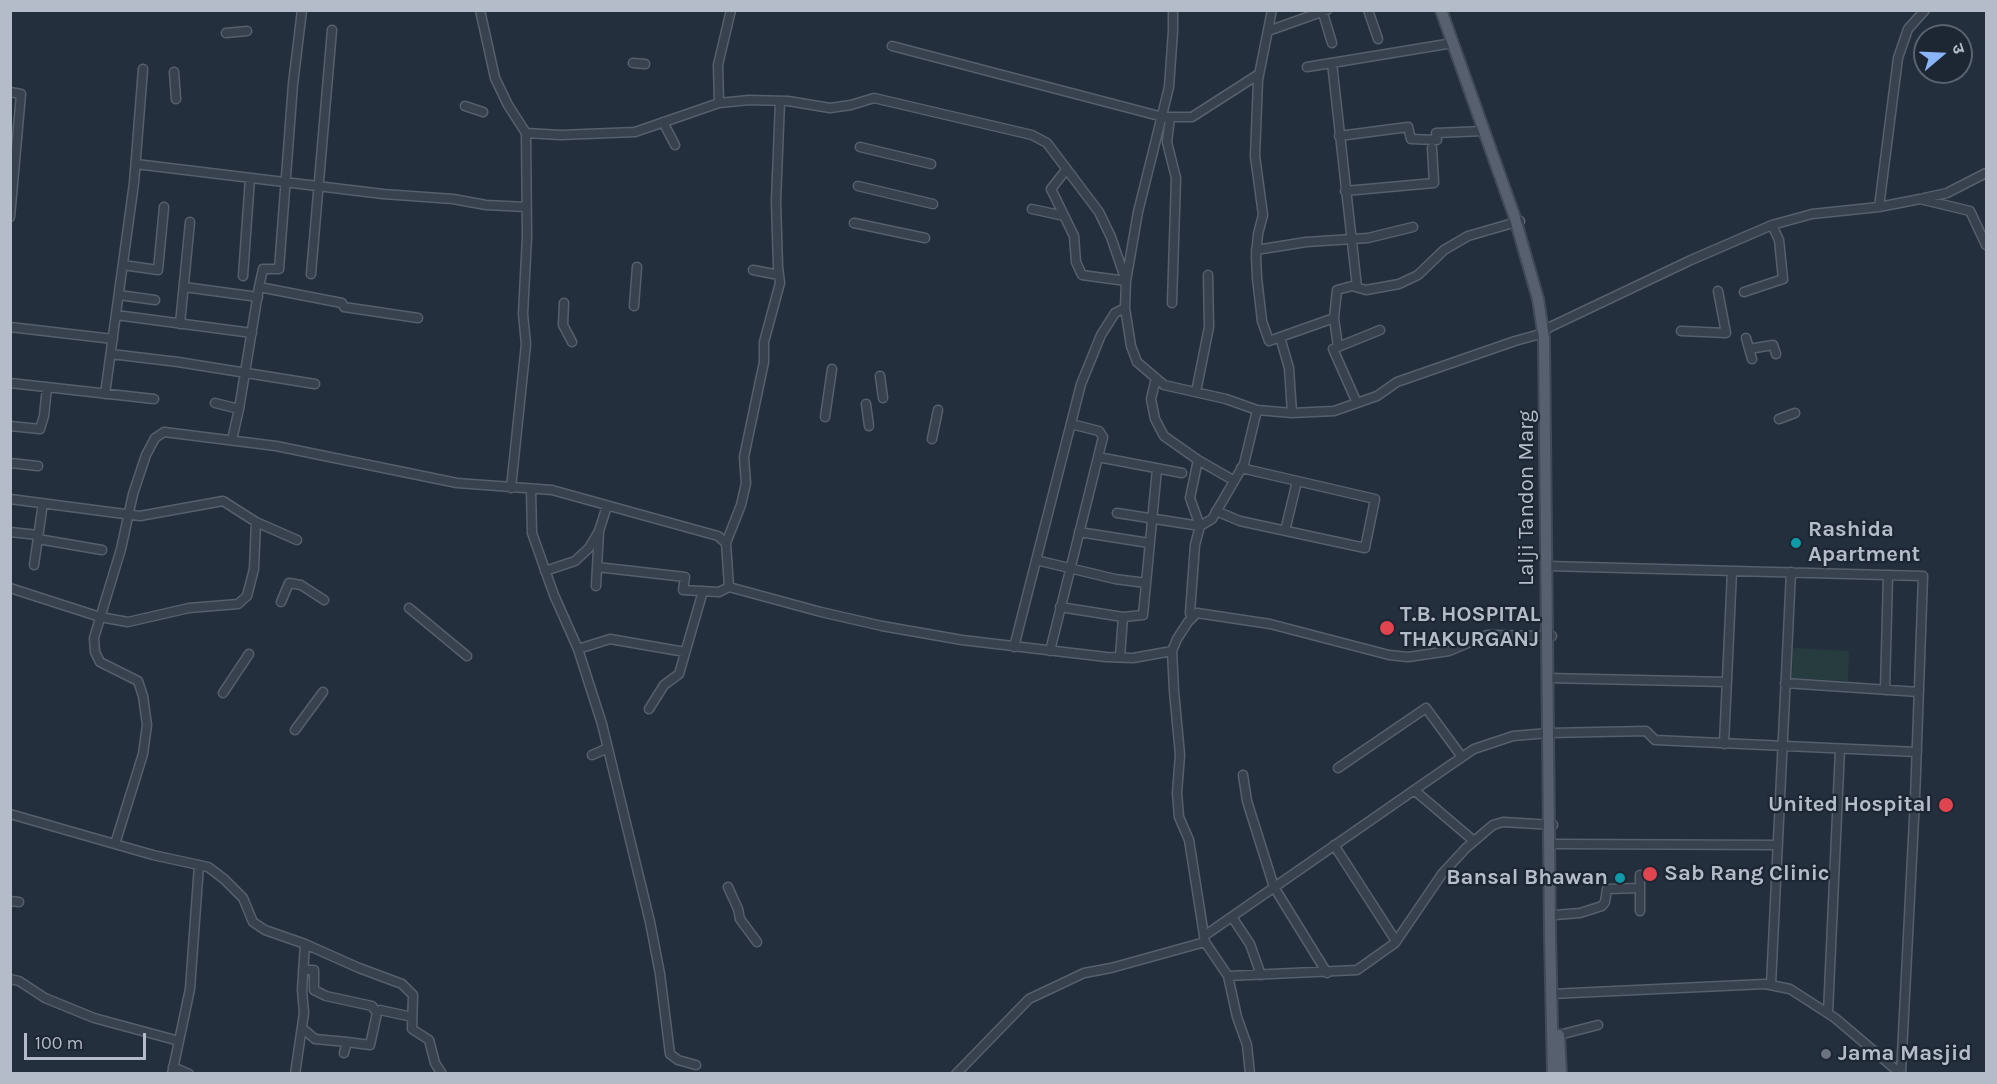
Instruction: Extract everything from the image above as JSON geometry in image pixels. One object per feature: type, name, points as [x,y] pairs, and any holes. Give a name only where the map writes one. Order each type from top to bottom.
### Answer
[{"type":"main road","name":"Lalji Tandon Marg","points":[[1441,10],[1450,27],[1518,222],[1546,330],[1554,994],[1561,1074]]},
{"type":"main road","name":"Lalji Tandon Marg","points":[[1447,10],[1453,43],[1518,222]]},
{"type":"main road","name":"Lalji Tandon Marg","points":[[1551,825],[1554,844],[1555,915],[1553,1074]]},
{"type":"street","points":[[232,440],[263,269],[279,269],[302,10]]},
{"type":"street","points":[[480,10],[495,78],[508,105],[526,133],[523,314],[526,344],[511,488]]},
{"type":"street","points":[[719,103],[718,65],[731,10]]},
{"type":"street","points":[[1172,303],[1176,178],[1167,142],[1166,117],[1173,10]]},
{"type":"street","points":[[1272,10],[1259,74],[1255,156],[1263,215],[1256,250],[1262,321],[1269,341],[1334,318]]},
{"type":"street","points":[[1368,10],[1378,39]]},
{"type":"street","points":[[1914,10],[1916,20]]},
{"type":"street","points":[[1879,207],[1898,58],[1908,28],[1925,10]]},
{"type":"street","points":[[1268,31],[1324,11],[1332,43]]},
{"type":"street","points":[[311,274],[332,30]]},
{"type":"street","points":[[226,33],[247,31]]},
{"type":"street","points":[[1307,67],[1453,43]]},
{"type":"street","points":[[892,46],[1166,117],[1192,117],[1259,74]]},
{"type":"street","points":[[633,63],[645,64]]},
{"type":"street","points":[[1332,63],[1357,287]]},
{"type":"street","points":[[105,394],[136,164],[143,69]]},
{"type":"street","points":[[174,72],[176,99]]},
{"type":"street","points":[[10,93],[21,94],[10,217]]},
{"type":"street","points":[[526,133],[561,135],[635,132],[719,103],[749,100],[780,101],[830,108],[874,98],[1022,132],[1047,143],[1099,212],[1111,237],[1126,280]]},
{"type":"street","points":[[729,587],[726,543],[741,505],[746,483],[744,457],[764,362],[764,342],[780,283],[776,201],[780,101]]},
{"type":"street","points":[[465,106],[483,112]]},
{"type":"street","points":[[1166,117],[1138,212],[1126,280],[1125,308],[1131,345],[1137,362],[1164,385],[1226,399],[1257,410],[1293,413],[1334,411],[1377,396],[1397,382],[1546,330],[1691,260],[1772,225],[1812,214],[1879,207],[1947,193],[1986,173]]},
{"type":"street","points":[[663,122],[675,145]]},
{"type":"street","points":[[1339,136],[1408,127],[1411,139],[1437,140],[1436,133],[1484,131]]},
{"type":"street","points":[[860,147],[931,164]]},
{"type":"street","points":[[1345,191],[1434,183],[1432,148]]},
{"type":"street","points":[[136,164],[318,186],[526,207]]},
{"type":"street","points":[[1066,170],[1051,189],[1074,236],[1076,262],[1082,275],[1126,280]]},
{"type":"street","points":[[243,276],[250,178]]},
{"type":"street","points":[[858,186],[933,204]]},
{"type":"street","points":[[1920,199],[1970,211],[1986,245]]},
{"type":"street","points":[[123,265],[158,270],[164,207]]},
{"type":"street","points":[[1032,209],[1064,216]]},
{"type":"street","points":[[180,324],[190,222]]},
{"type":"street","points":[[1338,347],[1334,318],[1337,291],[1352,286],[1366,290],[1399,284],[1418,275],[1443,250],[1468,236],[1518,222]]},
{"type":"street","points":[[854,223],[925,238]]},
{"type":"street","points":[[1744,292],[1783,279],[1779,240],[1772,225]]},
{"type":"street","points":[[1256,250],[1306,242],[1368,238],[1413,227]]},
{"type":"street","points":[[634,306],[637,267]]},
{"type":"street","points":[[753,270],[779,275]]},
{"type":"street","points":[[1196,392],[1209,327],[1208,276]]},
{"type":"street","points":[[184,287],[258,297]]},
{"type":"street","points":[[259,287],[342,303],[344,307],[418,318]]},
{"type":"street","points":[[1681,331],[1726,333],[1718,291]]},
{"type":"street","points":[[119,295],[155,300]]},
{"type":"street","points":[[564,303],[563,325],[572,342]]},
{"type":"street","points":[[1014,647],[1082,384],[1101,335],[1115,313],[1125,308]]},
{"type":"street","points":[[116,315],[252,333]]},
{"type":"street","points":[[10,327],[112,339]]},
{"type":"street","points":[[1357,403],[1333,349],[1380,330]]},
{"type":"street","points":[[1280,337],[1289,368],[1293,413]]},
{"type":"street","points":[[1746,338],[1752,359]]},
{"type":"street","points":[[1749,349],[1773,345],[1776,354]]},
{"type":"street","points":[[111,354],[315,384]]},
{"type":"street","points":[[825,417],[832,369]]},
{"type":"street","points":[[880,376],[883,398]]},
{"type":"street","points":[[1156,378],[1151,399],[1155,419],[1164,436],[1198,460],[1233,480]]},
{"type":"street","points":[[10,383],[154,399]]},
{"type":"street","points":[[10,426],[40,429],[44,416],[47,387]]},
{"type":"street","points":[[214,403],[239,409]]},
{"type":"street","points":[[866,404],[868,426]]},
{"type":"street","points":[[932,440],[938,410]]},
{"type":"street","points":[[1117,513],[1200,526],[1212,519],[1242,468],[1257,410]]},
{"type":"street","points":[[1779,419],[1795,413]]},
{"type":"street","points":[[1050,651],[1102,433],[1071,424]]},
{"type":"street","points":[[115,844],[143,754],[147,725],[143,696],[138,681],[100,662],[95,652],[94,639],[146,455],[155,438],[164,432],[276,446],[457,483],[552,490],[718,536],[726,543]]},
{"type":"street","points":[[1098,457],[1182,473]]},
{"type":"street","points":[[1192,618],[1190,612],[1194,555],[1200,526],[1190,498],[1198,460]]},
{"type":"street","points":[[10,463],[38,466]]},
{"type":"street","points":[[1216,511],[1240,521],[1365,548],[1375,499],[1242,468]]},
{"type":"street","points":[[1060,607],[1123,617],[1143,615],[1157,469]]},
{"type":"street","points":[[1285,531],[1297,481]]},
{"type":"street","points":[[531,489],[532,533],[545,571],[578,649],[608,748],[650,922],[660,974],[670,1054],[678,1060],[696,1065]]},
{"type":"street","points":[[10,499],[140,516],[223,501],[256,522],[297,540]]},
{"type":"street","points":[[34,565],[43,503]]},
{"type":"street","points":[[545,571],[575,561],[589,548],[599,531],[607,506]]},
{"type":"street","points":[[10,588],[100,618],[128,621],[189,608],[238,604],[247,596],[254,569],[256,522]]},
{"type":"street","points":[[596,586],[599,531]]},
{"type":"street","points":[[10,532],[102,550]]},
{"type":"street","points":[[718,536],[730,532]]},
{"type":"street","points":[[1079,532],[1149,543]]},
{"type":"street","points":[[1036,560],[1114,579],[1146,583]]},
{"type":"street","points":[[1549,566],[1923,576],[1901,1073]]},
{"type":"street","points":[[597,567],[685,577],[683,590],[719,592],[729,587],[820,612],[962,640],[1133,658],[1172,651]]},
{"type":"street","points":[[1724,744],[1732,571]]},
{"type":"street","points":[[1771,985],[1791,572]]},
{"type":"street","points":[[1885,690],[1888,575]]},
{"type":"street","points":[[281,602],[289,583],[301,585],[324,600]]},
{"type":"street","points":[[649,709],[664,685],[679,674],[703,591]]},
{"type":"street","points":[[409,608],[467,656]]},
{"type":"street","points":[[1250,1074],[1247,1046],[1237,1017],[1228,976],[1205,939],[1189,840],[1179,818],[1177,793],[1180,755],[1172,651],[1176,639],[1197,613],[1270,624],[1389,655],[1408,657],[1449,651],[1487,635],[1550,635]]},
{"type":"street","points":[[1120,657],[1123,617]]},
{"type":"street","points":[[578,649],[610,639],[685,652]]},
{"type":"street","points":[[224,693],[249,654]]},
{"type":"street","points":[[1550,678],[1727,682]]},
{"type":"street","points":[[1785,683],[1919,692]]},
{"type":"street","points":[[295,730],[323,692]]},
{"type":"street","points":[[1338,768],[1426,708],[1462,757]]},
{"type":"street","points":[[956,1074],[1029,999],[1083,973],[1111,968],[1205,939],[1274,887],[1474,749],[1513,736],[1646,731],[1655,740],[1917,752]]},
{"type":"street","points":[[592,755],[608,748]]},
{"type":"street","points":[[1828,1013],[1840,748]]},
{"type":"street","points":[[1243,775],[1247,801],[1274,887],[1327,973]]},
{"type":"street","points":[[1414,790],[1474,842]]},
{"type":"street","points":[[10,814],[115,844],[208,867],[243,898],[253,922],[265,930],[402,984],[413,995],[412,1029],[429,1040],[435,1063],[442,1074]]},
{"type":"street","points":[[1228,976],[1358,970],[1396,941],[1443,874],[1493,825],[1503,822],[1551,825]]},
{"type":"street","points":[[1554,844],[1778,845]]},
{"type":"street","points":[[1334,846],[1396,941]]},
{"type":"street","points":[[189,1074],[172,1070],[190,989],[199,865]]},
{"type":"street","points":[[1640,875],[1640,911]]},
{"type":"street","points":[[728,887],[740,919],[757,942]]},
{"type":"street","points":[[1555,915],[1580,913],[1602,906],[1607,889],[1640,888]]},
{"type":"street","points":[[1232,917],[1250,945],[1261,975]]},
{"type":"street","points":[[295,1074],[304,1013],[302,990],[305,944]]},
{"type":"street","points":[[303,970],[314,970],[314,990],[326,996],[372,1006],[377,1013]]},
{"type":"street","points":[[10,979],[19,981],[45,998],[94,1018],[179,1041]]},
{"type":"street","points":[[1554,994],[1771,985],[1790,989],[1828,1013],[1901,1073]]},
{"type":"street","points":[[302,1028],[315,1039],[370,1045],[377,1013],[382,1010],[412,1017]]},
{"type":"street","points":[[1559,1035],[1598,1025]]},
{"type":"street","points":[[344,1053],[346,1042]]},
{"type":"green space","points":[[1793,648],[1849,651],[1848,681],[1792,678]]},
{"type":"place","name":"Rashida Apartment","points":[[1796,543]]},
{"type":"place","name":"T.B. HOSPITAL THAKURGANJ","points":[[1387,628]]},
{"type":"place","name":"United Hospital","points":[[1946,805]]},
{"type":"place","name":"Sab Rang Clinic","points":[[1650,874]]},
{"type":"place","name":"Bansal Bhawan","points":[[1620,878]]},
{"type":"place","name":"Jama Masjid","points":[[1826,1054]]}]
